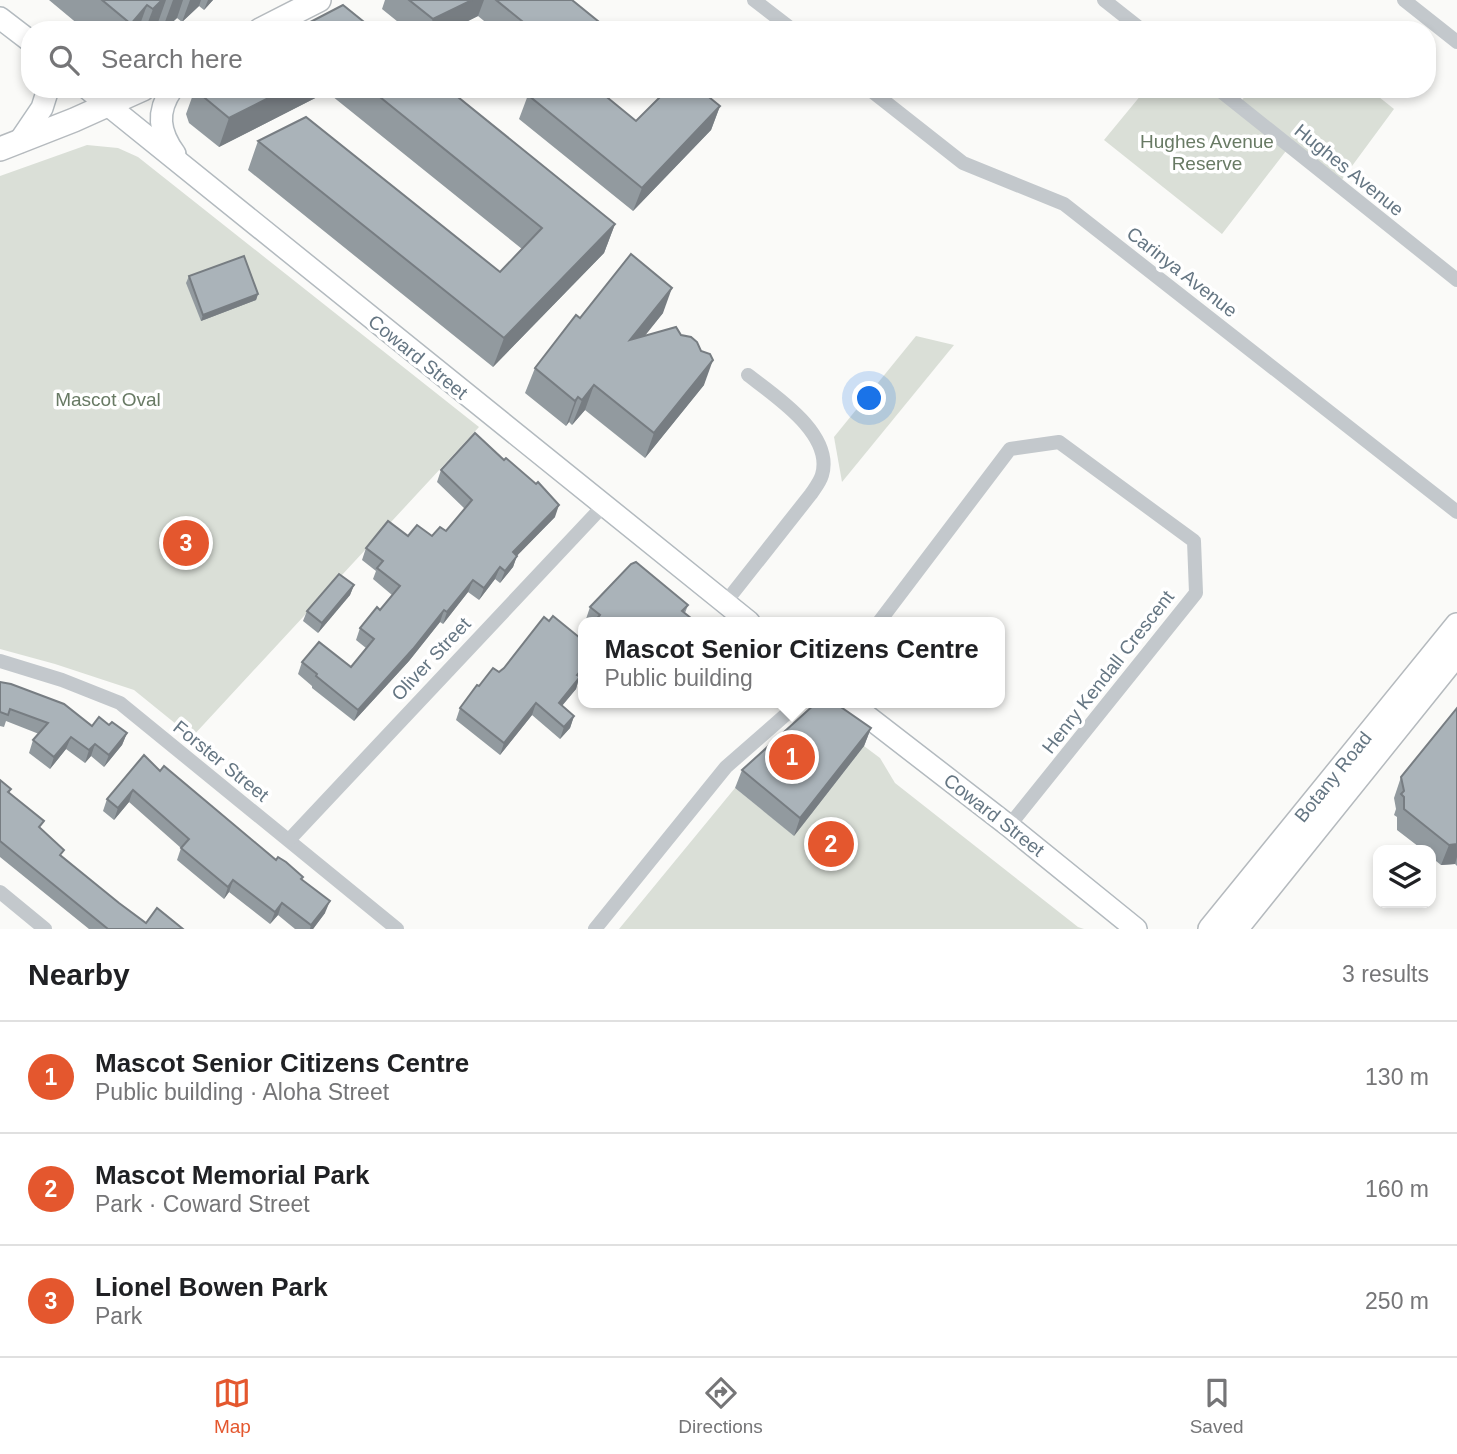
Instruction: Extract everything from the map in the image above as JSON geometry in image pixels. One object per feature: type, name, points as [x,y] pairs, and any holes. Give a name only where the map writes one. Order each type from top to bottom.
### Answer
[{"type":"main road","points":[[277,21],[318,0]]},
{"type":"main road","points":[[9,145],[124,98]]},
{"type":"main road","name":"Botany Road","points":[[1210,929],[1457,625]]},
{"type":"main road","name":"Botany Road","points":[[1236,929],[1457,654]]},
{"type":"street","points":[[754,0],[781,21]]},
{"type":"street","points":[[1104,0],[1131,21]]},
{"type":"street","points":[[1404,0],[1431,21]]},
{"type":"street","points":[[0,18],[21,35]]},
{"type":"street","points":[[1436,25],[1457,41]]},
{"type":"street","points":[[9,145],[39,114],[45,98]]},
{"type":"street","name":"Coward Street","points":[[99,98],[743,617]]},
{"type":"street","points":[[167,98],[160,123],[167,142],[184,167]]},
{"type":"street","name":"Carinya Avenue","points":[[880,98],[963,163],[1064,204],[1457,512]]},
{"type":"street","name":"Hughes Avenue","points":[[1229,98],[1457,280]]},
{"type":"street","points":[[725,603],[811,494],[822,474],[822,456],[815,436],[796,413],[748,375]]},
{"type":"street","name":"Henry Kendall Crescent","points":[[883,617],[1010,449],[1059,442],[1194,541],[1196,593],[1009,826]]},
{"type":"street","name":"Oliver Street","points":[[289,840],[603,506]]},
{"type":"street","name":"Forster Street","points":[[0,661],[62,680],[121,703],[397,929]]},
{"type":"street","points":[[595,929],[726,767],[793,708]]},
{"type":"street","name":"Coward Street","points":[[856,708],[1136,929]]},
{"type":"street","points":[[0,892],[45,929]]},
{"type":"green space","name":"Hughes Avenue Reserve","points":[[1139,98],[1229,98],[1238,105],[1244,98],[1380,98],[1394,109],[1338,185],[1289,147],[1222,234],[1104,140]]},
{"type":"green space","name":"Mascot Oval","points":[[87,145],[118,148],[138,157],[479,427],[192,737],[134,690],[0,649],[0,176]]},
{"type":"green space","points":[[916,336],[954,345],[842,482],[834,437]]},
{"type":"green space","points":[[864,746],[880,758],[895,783],[1084,929],[619,929],[735,788],[794,835]]},
{"type":"building","points":[[102,0],[162,0],[153,9],[147,5],[134,21],[127,21]]},
{"type":"building","points":[[409,0],[472,0],[433,19]]},
{"type":"building","points":[[496,0],[572,0],[598,21],[522,21]]},
{"type":"building","points":[[343,5],[363,21],[312,21]]},
{"type":"building","points":[[205,98],[268,98],[229,118]]},
{"type":"building","points":[[381,98],[459,98],[615,224],[504,338],[258,141],[306,117],[500,272],[542,228]]},
{"type":"building","points":[[532,98],[608,98],[636,121],[659,98],[710,98],[720,106],[642,188]]},
{"type":"building","points":[[631,254],[672,288],[630,340],[676,327],[681,335],[691,337],[697,342],[701,351],[710,354],[713,360],[654,433],[594,385],[582,400],[578,397],[575,401],[535,368],[576,315],[580,318]]},
{"type":"building","points":[[244,256],[258,294],[203,315],[189,276]]},
{"type":"building","points":[[475,433],[504,460],[506,458],[536,484],[538,482],[559,505],[513,552],[517,556],[505,571],[500,567],[484,588],[473,580],[358,710],[302,662],[319,642],[351,667],[374,639],[360,628],[377,607],[380,610],[400,586],[377,568],[383,561],[366,548],[388,521],[408,536],[417,525],[432,536],[440,527],[446,531],[472,500],[441,470]]},
{"type":"building","points":[[636,562],[688,605],[682,611],[690,617],[598,617],[600,615],[590,607]]},
{"type":"building","points":[[339,574],[354,585],[322,623],[307,611]]},
{"type":"building","points":[[553,616],[578,636],[578,679],[559,703],[574,716],[564,727],[536,703],[504,743],[460,708],[493,668],[499,672],[504,668],[544,617],[549,621]]},
{"type":"building","points":[[0,682],[64,704],[92,726],[99,717],[109,725],[112,722],[127,733],[109,755],[95,744],[89,750],[71,737],[54,757],[33,740],[48,723],[10,709],[8,715],[0,712]]},
{"type":"building","points":[[810,708],[842,708],[871,728],[800,818],[742,770]]},
{"type":"building","points":[[1457,708],[1457,844],[1449,845],[1404,809],[1401,777]]},
{"type":"building","points":[[144,755],[160,771],[164,766],[276,860],[278,857],[286,862],[303,877],[301,879],[330,901],[311,925],[282,903],[275,912],[233,880],[228,887],[181,848],[189,839],[133,790],[118,808],[107,799]]},
{"type":"building","points":[[0,780],[11,789],[8,792],[44,821],[39,827],[64,850],[60,855],[146,923],[157,908],[183,929],[108,929],[0,841]]},
{"type":"place","name":"Lionel Bowen Park","points":[[186,543]]},
{"type":"place","name":"Mascot Senior Citizens Centre","points":[[792,757]]},
{"type":"place","name":"Mascot Memorial Park","points":[[831,844]]}]
